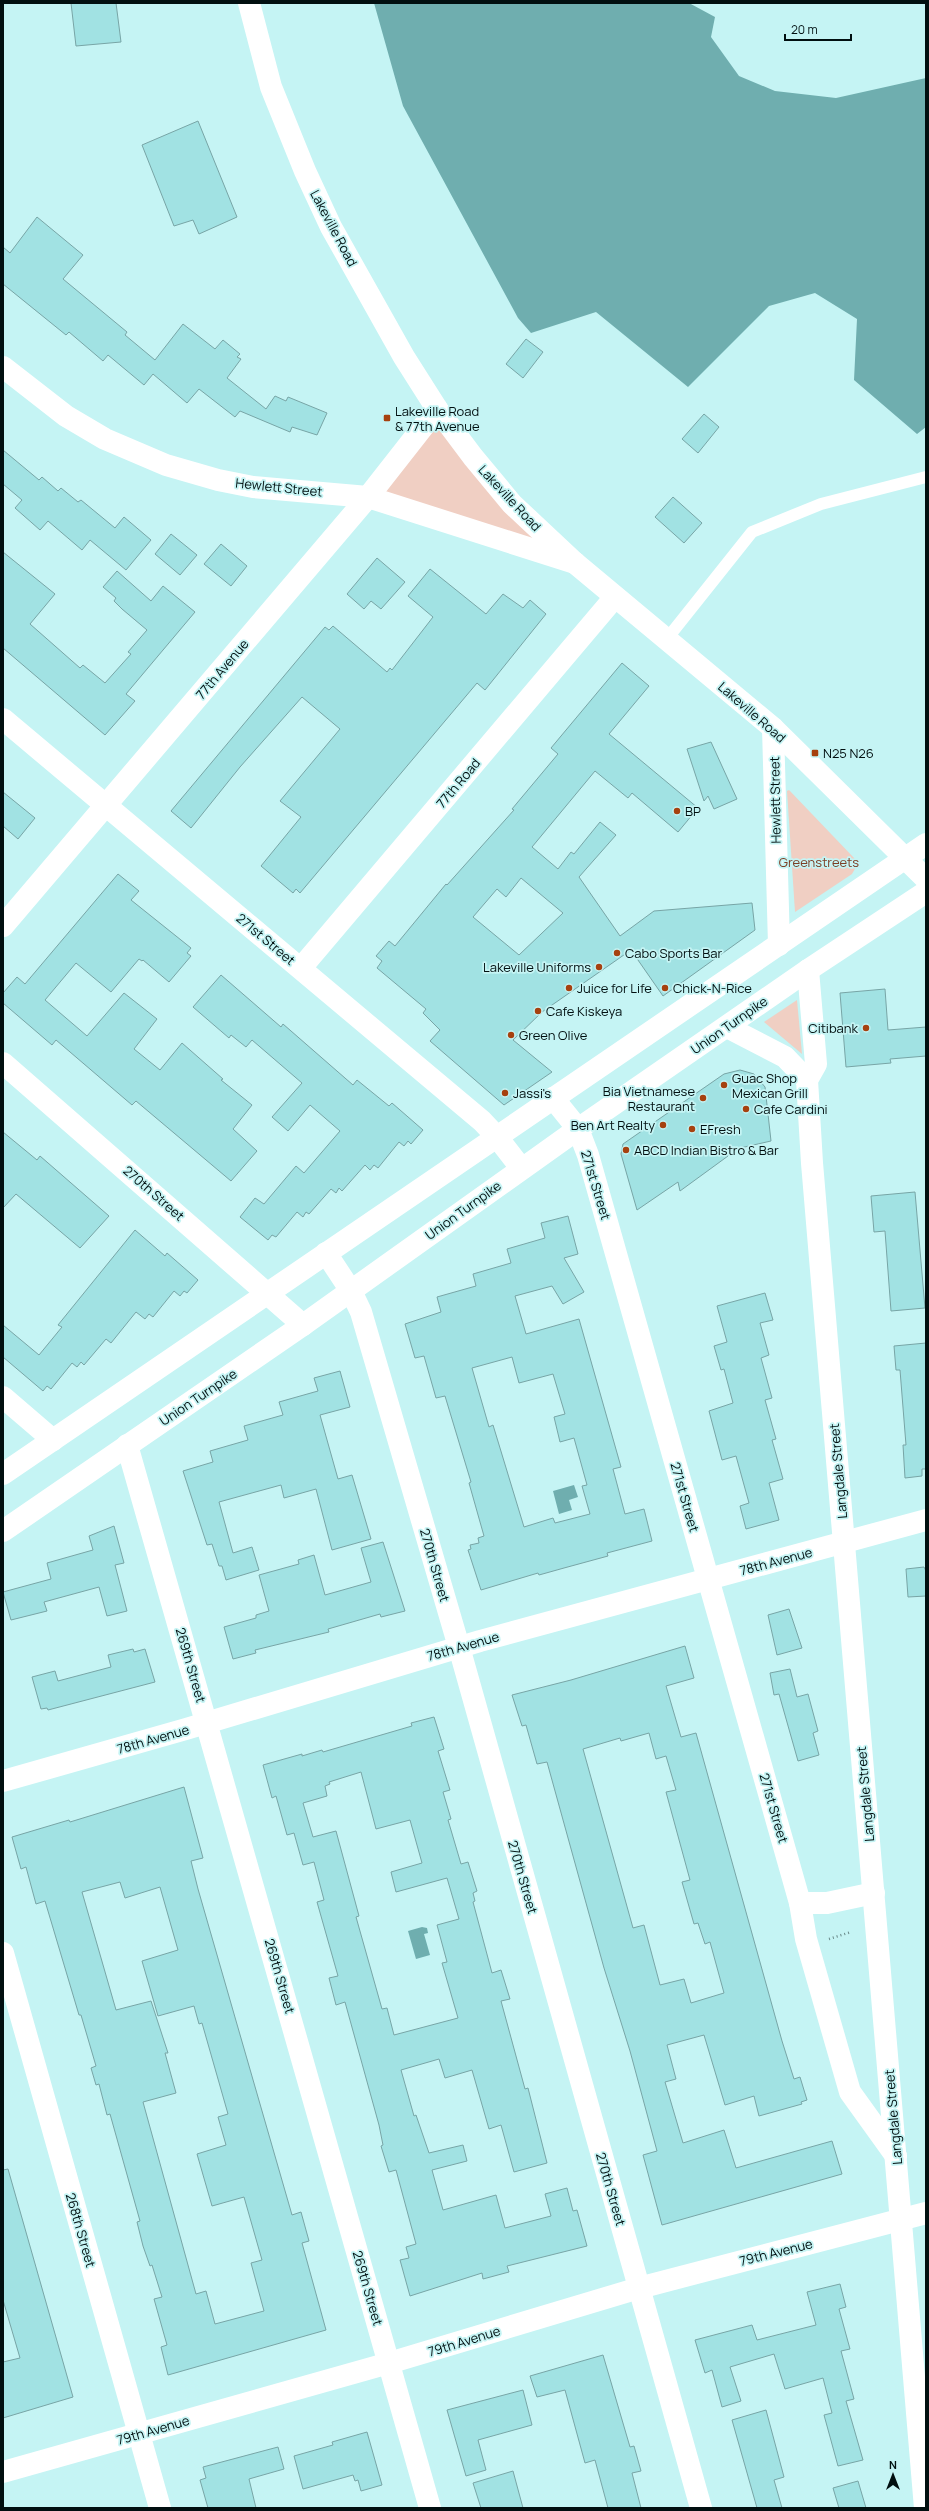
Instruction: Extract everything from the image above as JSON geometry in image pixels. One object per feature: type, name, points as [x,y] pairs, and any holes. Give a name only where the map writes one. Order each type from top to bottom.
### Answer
[{"type":"street","name":"Lakeville Road","points":[[249,3],[271,87],[305,171],[331,227],[400,350],[437,409],[473,457],[512,504],[575,563],[773,728],[926,879]]},
{"type":"street","name":"Hewlett Street","points":[[3,367],[66,416],[105,439],[166,465],[218,480],[253,486],[368,497],[575,563]]},
{"type":"street","name":"77th Avenue","points":[[3,926],[368,497],[437,409]]},
{"type":"street","name":"77th Road","points":[[301,968],[615,597]]},
{"type":"street","name":"271st Street","points":[[3,719],[301,968],[497,1137],[521,1168]]},
{"type":"street","name":"Hewlett Street","points":[[773,728],[779,945]]},
{"type":"street","points":[[3,1474],[926,844]]},
{"type":"street","name":"Union Turnpike","points":[[3,1531],[303,1325],[521,1168],[808,970],[926,892]]},
{"type":"street","points":[[727,1027],[785,1057],[807,1080],[816,1064],[808,970]]},
{"type":"street","name":"270th Street","points":[[3,1063],[303,1325]]},
{"type":"street","name":"Langdale Street","points":[[807,1080],[844,1544],[925,2508]]},
{"type":"street","name":"271st Street","points":[[554,1098],[578,1129],[591,1167],[800,1903],[806,1939],[850,2092],[896,2156]]},
{"type":"street","name":"270th Street","points":[[326,1253],[351,1291],[363,1318],[459,1647],[701,2508]]},
{"type":"street","points":[[3,1397],[53,1440]]},
{"type":"street","name":"269th Street","points":[[127,1445],[208,1722],[430,2508]]},
{"type":"street","name":"78th Avenue","points":[[3,1781],[459,1647],[844,1544],[926,1520]]},
{"type":"street","points":[[800,1903],[827,1902],[874,1893]]},
{"type":"street","name":"268th Street","points":[[3,1953],[160,2508]]},
{"type":"street","name":"79th Avenue","points":[[3,2472],[389,2363],[639,2288],[926,2213]]},
{"type":"lane","points":[[666,640],[752,532],[821,504],[926,476]]},
{"type":"path","points":[[827,1939],[851,1932]]},
{"type":"green space","points":[[437,409],[575,563],[368,497]]},
{"type":"green space","name":"Greenstreets","points":[[789,790],[855,859],[856,867],[852,874],[795,912],[787,791]]},
{"type":"green space","points":[[797,1000],[802,1054],[764,1022]]},
{"type":"water","points":[[374,3],[689,3],[715,17],[711,37],[739,76],[775,91],[836,98],[926,78],[926,427],[917,434],[854,380],[857,319],[815,293],[769,306],[688,387],[596,312],[531,333],[518,318],[403,106]]},
{"type":"water","points":[[574,1485],[578,1497],[569,1500],[572,1510],[559,1514],[553,1491]]},
{"type":"water","points":[[422,1927],[427,1928],[428,1933],[424,1934],[430,1955],[416,1959],[408,1931]]},
{"type":"building","points":[[71,3],[116,3],[121,42],[76,46]]},
{"type":"building","points":[[198,121],[237,217],[199,234],[193,220],[174,226],[142,145]]},
{"type":"building","points":[[37,217],[83,255],[63,279],[127,332],[125,335],[155,360],[183,324],[215,349],[223,340],[240,354],[237,357],[241,359],[227,378],[266,409],[275,396],[286,401],[288,397],[327,413],[317,435],[292,427],[290,432],[240,411],[235,417],[199,389],[187,403],[153,374],[144,385],[108,355],[103,361],[69,332],[66,335],[3,284],[3,247],[10,253]]},
{"type":"building","points":[[526,339],[543,352],[523,378],[506,364]]},
{"type":"building","points":[[704,414],[719,427],[698,453],[682,439]]},
{"type":"building","points":[[3,450],[39,480],[42,477],[58,491],[61,488],[78,502],[81,500],[115,528],[124,517],[151,540],[126,570],[90,540],[82,550],[48,521],[40,530],[15,508],[22,500],[3,484]]},
{"type":"building","points":[[673,497],[702,523],[684,543],[655,517]]},
{"type":"building","points":[[171,534],[197,555],[180,575],[155,554]]},
{"type":"building","points":[[221,544],[247,566],[231,586],[204,564]]},
{"type":"building","points":[[3,552],[55,594],[30,624],[80,668],[83,665],[105,683],[131,654],[128,652],[147,630],[122,609],[114,601],[116,598],[103,587],[117,571],[151,601],[163,586],[195,612],[126,694],[135,701],[105,735],[3,648]]},
{"type":"building","points":[[377,558],[405,582],[381,609],[371,601],[364,609],[347,594]]},
{"type":"building","points":[[430,569],[486,614],[503,594],[523,608],[530,600],[546,614],[485,690],[477,683],[300,893],[296,889],[293,893],[261,866],[301,817],[280,801],[340,729],[302,697],[240,767],[191,828],[171,811],[325,627],[329,630],[333,626],[387,672],[390,668],[392,670],[433,617],[408,596]]},
{"type":"building","points":[[622,663],[649,686],[609,734],[698,808],[678,832],[632,793],[628,798],[595,771],[532,847],[558,869],[571,852],[574,854],[600,822],[616,835],[579,877],[620,936],[654,911],[752,903],[755,930],[663,996],[631,950],[542,1012],[513,1040],[552,1072],[504,1105],[430,1041],[440,1030],[423,1013],[426,1009],[377,968],[382,961],[376,956],[389,941],[395,946],[446,884],[447,885],[514,810],[512,809],[558,754],[551,748]],"holes":[[[521,878],[563,913],[519,955],[473,917],[497,889],[506,897]]]},
{"type":"building","points":[[711,742],[737,799],[714,809],[708,796],[704,801],[687,749]]},
{"type":"building","points":[[3,792],[35,818],[18,839],[3,826]]},
{"type":"building","points":[[118,874],[139,891],[131,900],[191,948],[187,953],[191,956],[169,982],[143,960],[142,961],[139,959],[111,992],[76,963],[45,1000],[87,1036],[124,993],[157,1019],[134,1049],[160,1070],[182,1043],[223,1079],[221,1080],[252,1105],[233,1129],[257,1151],[231,1181],[136,1101],[132,1105],[56,1040],[52,1045],[3,1003],[3,993],[17,977],[25,984]]},
{"type":"building","points":[[221,975],[281,1027],[283,1024],[353,1085],[357,1080],[389,1106],[392,1103],[423,1130],[411,1144],[408,1141],[404,1146],[399,1142],[378,1168],[374,1165],[370,1170],[365,1165],[342,1191],[339,1188],[336,1193],[331,1189],[309,1214],[306,1212],[303,1217],[297,1212],[276,1237],[272,1235],[268,1240],[240,1217],[255,1198],[264,1204],[296,1166],[304,1173],[340,1131],[310,1105],[288,1131],[272,1117],[302,1083],[252,1040],[246,1047],[231,1035],[229,1038],[193,1007]]},
{"type":"building","name":"Citibank","points":[[885,989],[888,1030],[926,1027],[926,1056],[890,1059],[891,1063],[846,1067],[840,993]]},
{"type":"building","points":[[740,1070],[754,1074],[765,1087],[771,1141],[727,1151],[728,1156],[680,1191],[678,1182],[637,1210],[621,1154],[623,1144],[724,1074]]},
{"type":"building","points":[[3,1132],[37,1160],[40,1156],[109,1216],[80,1248],[16,1194],[3,1208]]},
{"type":"building","points":[[915,1192],[925,1308],[891,1311],[885,1231],[874,1232],[871,1196]]},
{"type":"building","points":[[568,1216],[578,1254],[564,1258],[584,1292],[563,1304],[552,1286],[515,1296],[526,1334],[579,1319],[621,1467],[613,1469],[625,1514],[644,1509],[652,1541],[607,1553],[608,1556],[539,1575],[538,1573],[481,1590],[468,1550],[471,1549],[470,1545],[479,1543],[478,1538],[484,1536],[469,1483],[471,1482],[445,1396],[436,1398],[424,1356],[415,1358],[405,1324],[441,1312],[437,1297],[476,1286],[473,1274],[511,1263],[507,1249],[545,1238],[541,1223]],"holes":[[[512,1357],[519,1383],[553,1374],[565,1414],[554,1417],[560,1442],[574,1438],[587,1485],[582,1486],[590,1514],[555,1523],[553,1518],[524,1527],[493,1425],[489,1427],[472,1368]]]},
{"type":"building","points":[[135,1230],[165,1256],[167,1253],[198,1280],[187,1293],[184,1291],[180,1296],[174,1291],[153,1317],[149,1314],[145,1319],[136,1312],[111,1343],[106,1339],[84,1365],[81,1362],[77,1367],[72,1363],[51,1389],[47,1386],[43,1391],[3,1357],[3,1325],[39,1355],[62,1327],[58,1325]]},
{"type":"building","points":[[765,1293],[773,1320],[760,1323],[769,1355],[761,1358],[772,1398],[765,1400],[776,1439],[772,1440],[783,1479],[769,1483],[779,1520],[746,1529],[740,1506],[749,1503],[736,1456],[722,1460],[709,1411],[733,1403],[724,1369],[721,1370],[714,1346],[727,1342],[717,1306]]},
{"type":"building","points":[[926,1343],[926,1469],[922,1469],[922,1476],[905,1478],[903,1445],[906,1445],[900,1370],[896,1370],[894,1346]]},
{"type":"building","points":[[340,1371],[350,1407],[320,1415],[338,1479],[352,1475],[371,1539],[332,1550],[316,1489],[284,1498],[281,1485],[219,1502],[233,1553],[252,1547],[259,1570],[226,1580],[222,1566],[219,1566],[212,1544],[207,1545],[183,1471],[213,1462],[210,1451],[248,1440],[244,1426],[283,1415],[279,1402],[318,1391],[314,1378]]},
{"type":"building","points":[[114,1526],[124,1563],[115,1565],[127,1611],[107,1616],[99,1587],[44,1602],[47,1611],[11,1620],[3,1592],[51,1579],[47,1563],[93,1550],[89,1536]]},
{"type":"building","points":[[383,1542],[405,1611],[381,1617],[380,1614],[328,1629],[329,1632],[255,1650],[256,1653],[233,1659],[224,1627],[256,1618],[256,1615],[269,1611],[259,1575],[299,1564],[298,1560],[314,1555],[325,1595],[371,1582],[361,1548]]},
{"type":"building","points":[[924,1567],[926,1571],[926,1596],[908,1597],[906,1569]]},
{"type":"building","points":[[789,1609],[802,1648],[777,1655],[768,1615]]},
{"type":"building","points":[[685,1646],[694,1678],[666,1686],[681,1737],[696,1733],[782,2041],[794,2079],[800,2077],[807,2100],[801,2102],[802,2104],[759,2116],[754,2096],[725,2105],[704,2035],[667,2045],[676,2079],[665,2082],[683,2143],[724,2130],[736,2168],[832,2141],[842,2174],[662,2225],[643,2155],[657,2151],[630,2051],[604,1968],[547,1762],[537,1764],[526,1725],[522,1726],[512,1695],[571,1680]],"holes":[[[649,1733],[656,1759],[666,1756],[676,1790],[666,1792],[690,1880],[682,1882],[694,1924],[698,1923],[705,1944],[710,1942],[724,1993],[691,2003],[684,1979],[660,1985],[644,1925],[633,1928],[583,1749],[620,1738],[621,1741]]]},
{"type":"building","points":[[133,1649],[134,1652],[145,1649],[155,1682],[48,1710],[47,1708],[41,1709],[32,1677],[55,1671],[58,1681],[111,1667],[108,1655]]},
{"type":"building","points":[[790,1669],[797,1697],[808,1694],[818,1731],[813,1733],[819,1755],[798,1761],[779,1694],[774,1695],[770,1673]]},
{"type":"building","points":[[434,1717],[444,1749],[438,1751],[450,1790],[443,1792],[451,1819],[448,1820],[461,1864],[468,1862],[477,1891],[473,1893],[475,1901],[473,1902],[492,1973],[501,1970],[510,1999],[501,2001],[525,2089],[528,2088],[547,2163],[514,2172],[501,2125],[489,2129],[472,2070],[445,2078],[439,2059],[401,2070],[414,2116],[416,2115],[429,2153],[463,2145],[467,2161],[432,2170],[443,2210],[496,2195],[505,2228],[551,2216],[545,2194],[567,2188],[573,2211],[577,2210],[587,2246],[507,2266],[509,2272],[483,2279],[482,2273],[410,2296],[400,2260],[409,2258],[406,2247],[416,2244],[396,2170],[389,2172],[381,2146],[383,2145],[379,2125],[345,2002],[336,2005],[329,1978],[338,1976],[317,1902],[324,1900],[314,1862],[303,1865],[294,1833],[287,1835],[276,1796],[272,1798],[263,1765],[302,1754],[302,1756],[322,1750],[323,1752],[412,1726],[411,1723]],"holes":[[[361,1772],[376,1829],[410,1820],[422,1863],[391,1872],[396,1892],[447,1878],[459,1919],[437,1925],[447,1962],[442,1963],[458,2018],[394,2035],[387,2008],[382,2009],[356,1917],[359,1916],[336,1831],[313,1837],[303,1803],[327,1796],[325,1786],[330,1784],[329,1782]]]},
{"type":"building","points":[[184,1787],[203,1858],[191,1861],[198,1889],[292,2215],[301,2212],[309,2241],[302,2243],[326,2330],[168,2375],[161,2347],[167,2345],[154,2299],[162,2297],[152,2265],[150,2266],[143,2246],[137,2222],[140,2221],[110,2114],[107,2115],[99,2084],[96,2085],[91,2068],[96,2066],[45,1901],[36,1904],[26,1867],[21,1869],[12,1837],[69,1820],[70,1822]],"holes":[[[120,1882],[125,1898],[160,1887],[178,1950],[142,1961],[158,2016],[194,2006],[199,2024],[202,2023],[228,2114],[218,2117],[226,2145],[197,2154],[212,2206],[244,2197],[262,2260],[251,2263],[264,2311],[215,2324],[206,2291],[196,2294],[143,2102],[176,2093],[165,2053],[168,2053],[151,2001],[116,2010],[82,1892]]]},
{"type":"building","points":[[8,2169],[73,2397],[3,2418],[3,2362],[20,2358],[3,2300],[3,2170]]},
{"type":"building","points":[[840,2284],[846,2307],[839,2309],[850,2349],[841,2351],[854,2399],[846,2401],[863,2460],[838,2466],[824,2415],[832,2413],[823,2378],[785,2389],[774,2354],[730,2367],[741,2401],[722,2407],[712,2370],[705,2373],[695,2340],[752,2325],[757,2340],[816,2325],[807,2292]]},
{"type":"building","points":[[603,2355],[630,2447],[634,2446],[641,2471],[632,2473],[641,2508],[608,2508],[595,2460],[585,2463],[565,2390],[537,2397],[530,2376]]},
{"type":"building","points":[[523,2390],[532,2425],[478,2440],[486,2470],[466,2476],[447,2410]]},
{"type":"building","points":[[766,2410],[784,2477],[774,2480],[782,2508],[757,2508],[732,2420]]},
{"type":"building","points":[[367,2432],[382,2485],[361,2491],[358,2480],[355,2481],[353,2475],[303,2489],[294,2456],[333,2445],[332,2442]]},
{"type":"building","points":[[278,2447],[284,2469],[249,2479],[256,2508],[208,2508],[200,2480],[206,2478],[203,2467]]},
{"type":"building","points":[[513,2471],[523,2508],[481,2508],[473,2483]]},
{"type":"building","points":[[858,2481],[866,2508],[839,2508],[833,2488]]},
{"type":"place","name":"Lakeville Road & 77th Avenue","points":[[387,418]]},
{"type":"place","name":"N25 N26","points":[[815,753]]},
{"type":"place","name":"BP","points":[[677,811]]},
{"type":"place","name":"Cabo Sports Bar","points":[[617,953]]},
{"type":"place","name":"Lakeville Uniforms","points":[[599,967]]},
{"type":"place","name":"Juice for Life","points":[[569,988]]},
{"type":"place","name":"Chick-N-Rice","points":[[665,988]]},
{"type":"place","name":"Cafe Kiskeya","points":[[538,1011]]},
{"type":"place","name":"Citibank","points":[[866,1028]]},
{"type":"place","name":"Green Olive","points":[[511,1035]]},
{"type":"place","name":"Guac Shop Mexican Grill","points":[[724,1085]]},
{"type":"place","name":"Jassi's","points":[[505,1093]]},
{"type":"place","name":"Bia Vietnamese Restaurant","points":[[703,1098]]},
{"type":"place","name":"Cafe Cardini","points":[[746,1109]]},
{"type":"place","name":"Ben Art Realty","points":[[663,1125]]},
{"type":"place","name":"EFresh","points":[[692,1129]]},
{"type":"place","name":"ABCD Indian Bistro & Bar","points":[[626,1150]]}]
